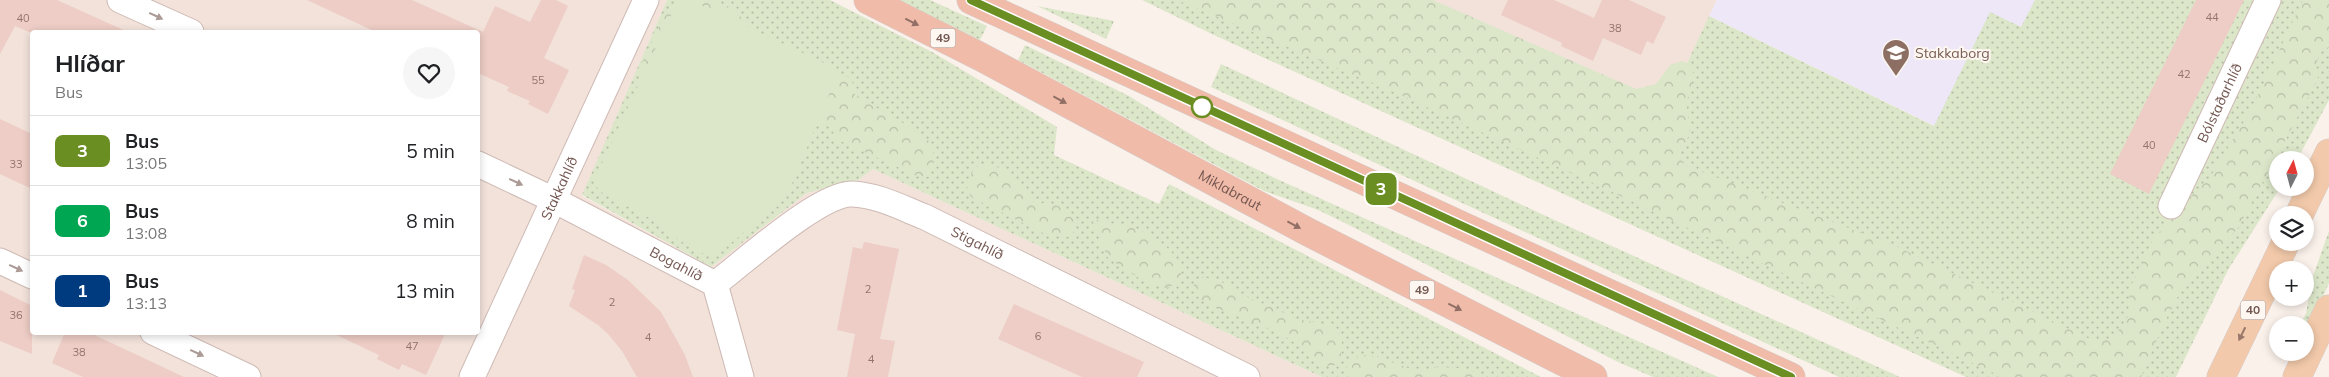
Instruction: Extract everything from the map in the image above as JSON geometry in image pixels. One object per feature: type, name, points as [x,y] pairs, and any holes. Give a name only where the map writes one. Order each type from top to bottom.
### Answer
[{"type":"highway","name":"Miklabraut","points":[[868,0],[981,57],[1308,232],[1593,377]]},
{"type":"highway","points":[[972,0],[1791,377]]},
{"type":"main road","points":[[2303,206],[2329,153]]},
{"type":"main road","name":"40","points":[[2221,377],[2282,251]]},
{"type":"main road","points":[[2297,377],[2329,308]]},
{"type":"street","points":[[120,0],[187,30]]},
{"type":"street","name":"Stakkahlíð","points":[[472,377],[646,0]]},
{"type":"street","name":"Bólstaðarhlíð","points":[[2171,206],[2268,0]]},
{"type":"street","name":"Bogahlíð","points":[[480,165],[554,200],[715,284],[741,377]]},
{"type":"street","name":"Stigahlíð","points":[[715,284],[803,216],[827,201],[850,194],[876,197],[925,217],[1248,377]]},
{"type":"street","points":[[0,261],[30,275]]},
{"type":"street","points":[[159,335],[248,377]]},
{"type":"shaded area","points":[[0,0],[667,0],[582,196],[711,267],[807,193],[858,180],[873,169],[1322,377],[0,377]]},
{"type":"shaded area","points":[[1409,0],[1717,0],[1664,113]]},
{"type":"shaded area","name":"Stakkaborg","points":[[1717,0],[2035,0],[2022,28],[1990,13],[1935,126],[1709,16]]},
{"type":"green space","points":[[667,0],[830,0],[934,53],[1057,127],[1054,155],[1159,204],[1169,184],[1541,377],[1322,377],[873,169],[858,180],[807,193],[711,267],[582,195]]},
{"type":"green space","points":[[678,0],[690,0],[839,70],[787,196],[717,255],[702,253],[672,230],[604,194],[597,188],[595,183],[597,174]]},
{"type":"green space","points":[[695,0],[712,1],[734,9],[757,41],[822,64],[852,79],[855,96],[900,121],[932,143],[934,160],[930,177],[917,176],[836,139],[831,127],[814,121],[703,253],[691,248],[671,234],[651,210],[640,67],[665,15],[678,6]]},
{"type":"green space","points":[[898,0],[930,0],[987,26],[980,40]]},
{"type":"green space","points":[[1142,0],[1409,0],[1664,113],[1709,16],[1934,126],[1990,12],[2021,27],[2035,0],[2329,0],[2329,100],[2302,151],[2269,151],[2269,196],[2275,196],[2228,270],[2176,377],[1966,377],[1214,35]]},
{"type":"green space","points":[[1177,0],[1433,0],[1636,89],[1656,84],[1670,65],[1682,61],[1692,65],[1693,73],[1687,102],[1690,131],[1679,156],[1684,165],[1898,247],[2098,343],[2115,336],[2128,316],[2130,288],[2153,240],[2181,206],[2209,179],[2252,108],[2303,0],[2329,0],[2329,47],[2321,51],[2316,64],[2318,79],[2279,151],[2269,151],[2269,170],[2238,228],[2185,284],[2165,321],[2141,377],[2002,377],[1591,182],[1387,89]]},
{"type":"green space","points":[[1037,6],[1114,21],[1106,39]]},
{"type":"green space","points":[[1025,45],[1129,96],[1216,150],[1718,377],[1653,377],[1618,362],[1343,222],[1318,210],[1264,191],[1018,60]]},
{"type":"green space","points":[[1221,64],[1548,217],[1900,377],[1839,377],[1211,87]]},
{"type":"green space","points":[[992,165],[1005,171],[1015,180],[1033,202],[1055,205],[1065,209],[1074,216],[1073,235],[1067,237],[1047,235],[971,197],[967,185],[973,171],[976,167]]},
{"type":"green space","points":[[1100,219],[1142,231],[1160,242],[1180,265],[1179,284],[1165,288],[1145,282],[1108,258],[1100,240],[1100,232],[1095,229],[1093,222]]},
{"type":"green space","points":[[2329,231],[2329,283],[2314,317],[2304,316],[2307,306],[2314,306],[2314,273]]},
{"type":"green space","points":[[1203,277],[1220,281],[1249,298],[1279,310],[1292,318],[1333,326],[1340,334],[1342,341],[1341,355],[1335,365],[1325,365],[1317,361],[1303,348],[1278,333],[1221,310],[1198,297],[1194,290],[1194,282]]},
{"type":"green space","points":[[1361,355],[1375,356],[1419,372],[1434,367],[1459,368],[1479,373],[1483,377],[1348,377],[1345,372],[1349,362]]},
{"type":"building","points":[[0,0],[57,0],[124,30],[30,30],[29,32],[15,26],[0,54]]},
{"type":"building","points":[[307,0],[412,0],[479,30],[372,30]]},
{"type":"building","points":[[541,0],[556,0],[568,6],[544,58],[569,70],[548,114],[528,104],[530,101],[507,91],[509,87],[480,74],[480,31],[483,32],[495,6],[530,22]]},
{"type":"building","points":[[1508,0],[1554,0],[1594,18],[1602,0],[1629,0],[1666,17],[1653,44],[1647,41],[1641,55],[1603,38],[1593,61],[1561,46],[1562,43],[1501,15]]},
{"type":"building","points":[[2196,0],[2244,0],[2149,194],[2110,174]]},
{"type":"building","points":[[0,119],[30,133],[30,188],[0,174]]},
{"type":"building","points":[[864,242],[899,249],[880,339],[895,341],[888,377],[847,377],[855,334],[837,330],[853,247],[862,249]]},
{"type":"building","points":[[584,255],[606,265],[628,280],[661,312],[685,355],[693,377],[637,377],[622,351],[609,335],[598,325],[569,306],[575,290],[572,289]]},
{"type":"building","points":[[0,290],[30,305],[32,354],[0,341]]},
{"type":"building","points":[[1014,304],[1144,362],[1137,377],[1082,377],[998,339]]},
{"type":"building","points":[[64,335],[94,335],[184,377],[83,377],[52,363]]},
{"type":"building","points":[[336,335],[445,335],[426,375],[402,364],[399,370],[377,359],[379,355]]},
{"type":"bus line","name":"3","points":[[971,0],[1791,377]]},
{"type":"place","name":"Stakkaborg","points":[[1896,77]]}]
